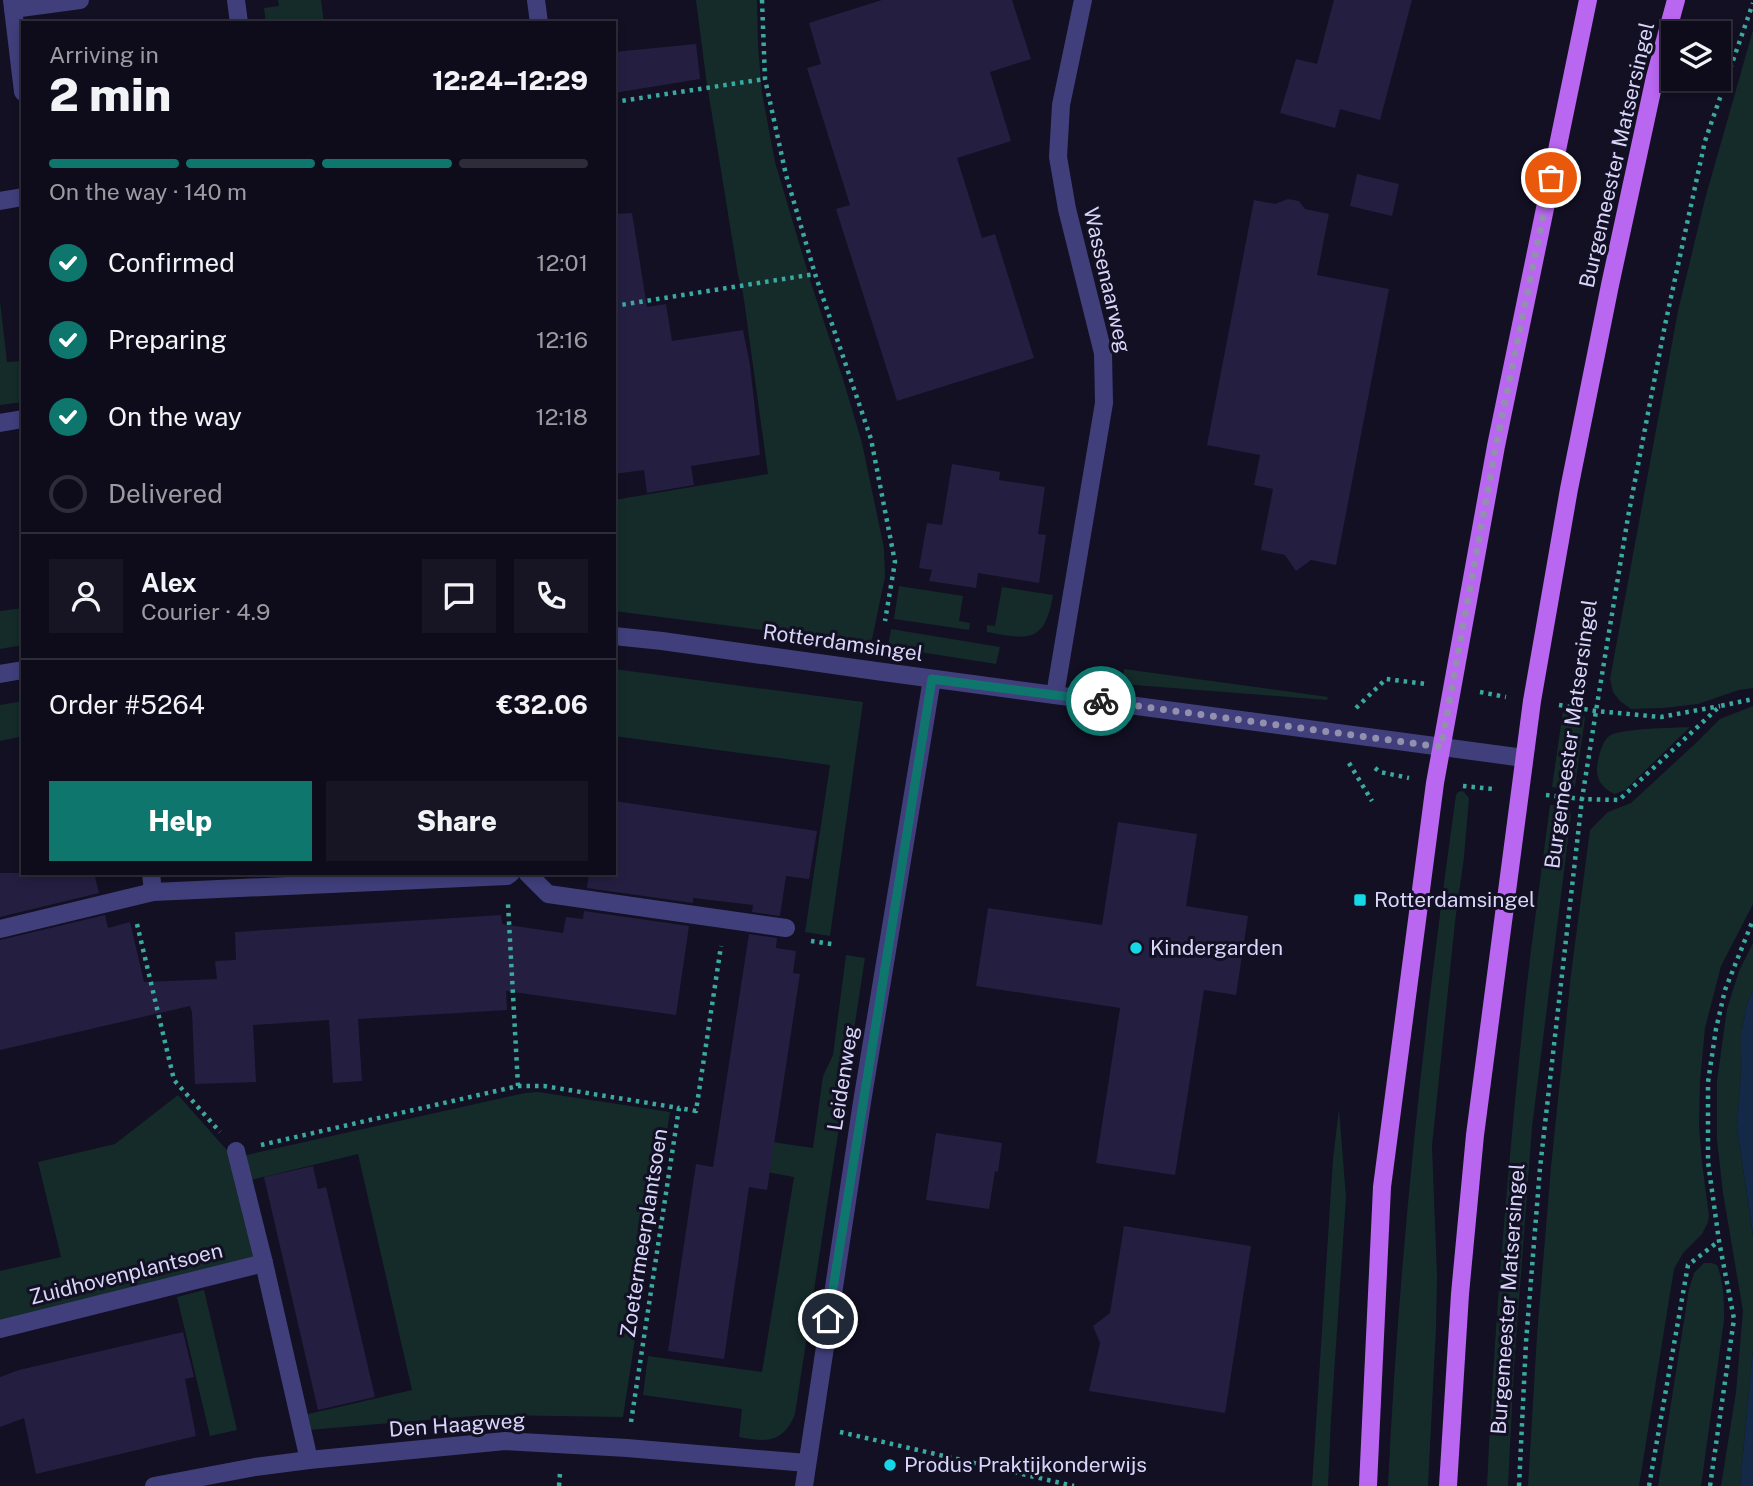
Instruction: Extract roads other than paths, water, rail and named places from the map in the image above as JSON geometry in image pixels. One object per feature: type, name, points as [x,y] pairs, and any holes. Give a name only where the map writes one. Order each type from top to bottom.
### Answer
[{"type":"main road","points":[[1368,1486],[1382,1187],[1441,747],[1493,459],[1588,0]]},
{"type":"main road","name":"Burgemeester Matsersingel","points":[[1448,1486],[1460,1294],[1475,1135],[1532,701],[1569,489],[1607,299],[1655,77],[1676,0]]},
{"type":"street","points":[[21,76],[12,5],[80,0]]},
{"type":"street","points":[[236,0],[239,21]]},
{"type":"street","points":[[536,0],[539,21]]},
{"type":"street","name":"Wassenaarweg","points":[[1055,695],[1104,403],[1103,353],[1067,209],[1058,157],[1061,105],[1083,0]]},
{"type":"street","points":[[0,201],[21,197]]},
{"type":"street","points":[[0,423],[21,419]]},
{"type":"street","name":"Rotterdamsingel","points":[[616,636],[662,640],[1524,758]]},
{"type":"street","points":[[0,674],[21,670]]},
{"type":"street","name":"Leidenweg","points":[[803,1486],[866,1076],[932,679]]},
{"type":"street","points":[[151,875],[153,892]]},
{"type":"street","points":[[0,929],[153,892],[489,875]]},
{"type":"street","points":[[529,875],[548,894],[786,928]]},
{"type":"street","points":[[236,1151],[309,1460]]},
{"type":"street","name":"Zuidhovenplantsoen","points":[[0,1329],[264,1263]]},
{"type":"street","name":"Den Haagweg","points":[[154,1486],[309,1460],[505,1441],[807,1463]]},
{"type":"water","points":[[1753,991],[1753,1235],[1737,1127],[1742,1030],[1747,1004]]},
{"type":"water","points":[[1753,1349],[1753,1486],[1740,1486]]},
{"type":"place","name":"Rotterdamsingel","points":[[1360,900]]},
{"type":"place","name":"Kindergarden","points":[[1136,948]]},
{"type":"place","name":"Produs Praktijkonderwijs","points":[[890,1465]]}]
